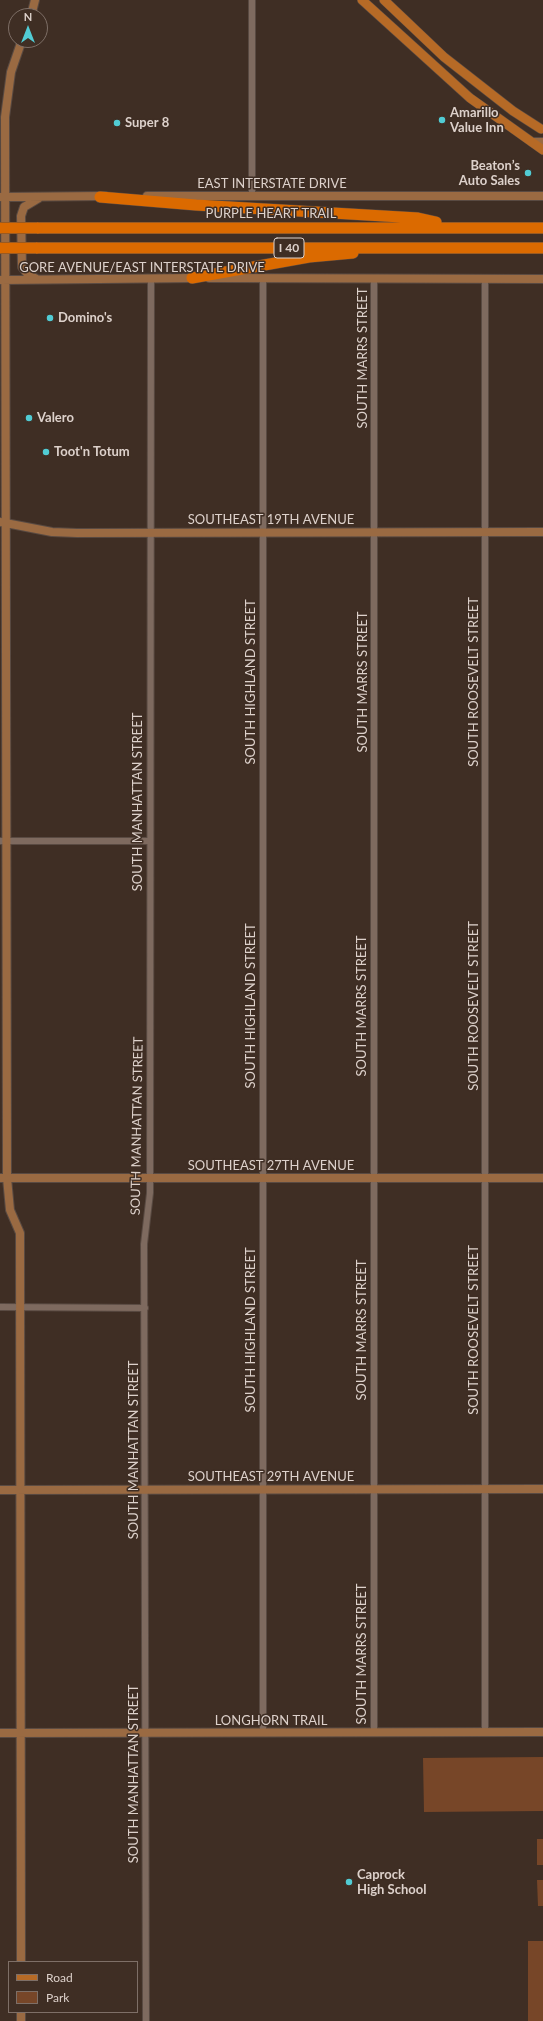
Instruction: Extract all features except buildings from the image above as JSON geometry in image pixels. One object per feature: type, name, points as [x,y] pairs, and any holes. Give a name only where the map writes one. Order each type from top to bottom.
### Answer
[{"type":"highway","points":[[100,196],[196,206],[418,218],[464,227]]},
{"type":"highway","name":"PURPLE HEART TRAIL","points":[[0,228],[543,228]]},
{"type":"highway","name":"I 40","points":[[0,248],[543,248]]},
{"type":"highway","points":[[192,278],[309,257],[343,255],[381,248]]},
{"type":"main road","points":[[362,0],[470,98],[543,150]]},
{"type":"main road","points":[[384,0],[444,57],[513,111],[542,130]]},
{"type":"street","points":[[252,0],[252,196]]},
{"type":"street","points":[[19,48],[7,90],[5,117],[2,280],[4,1178],[10,1210],[20,1233],[21,1961]]},
{"type":"street","points":[[532,142],[543,142]]},
{"type":"street","name":"EAST INTERSTATE DRIVE","points":[[3,197],[543,196]]},
{"type":"street","points":[[40,279],[29,276],[22,267],[21,216],[24,207],[30,202],[42,197]]},
{"type":"street","name":"GORE AVENUE/EAST INTERSTATE DRIVE","points":[[2,280],[192,278],[263,280],[543,279]]},
{"type":"street","name":"SOUTH MANHATTAN STREET","points":[[146,2021],[144,1244],[149,1211],[151,279]]},
{"type":"street","name":"SOUTH ROOSEVELT STREET","points":[[485,279],[485,1732]]},
{"type":"street","name":"SOUTH HIGHLAND STREET","points":[[263,280],[263,1733]]},
{"type":"street","name":"SOUTH MARRS STREET","points":[[374,280],[374,1732]]},
{"type":"street","name":"SOUTHEAST 19TH AVENUE","points":[[3,523],[52,532],[543,532]]},
{"type":"street","points":[[3,841],[149,841]]},
{"type":"street","name":"SOUTHEAST 27TH AVENUE","points":[[4,1178],[543,1178]]},
{"type":"street","points":[[0,1307],[145,1308]]},
{"type":"street","name":"SOUTHEAST 29TH AVENUE","points":[[0,1490],[543,1489]]},
{"type":"street","name":"LONGHORN TRAIL","points":[[0,1733],[543,1732]]},
{"type":"green space","points":[[543,1757],[543,1811],[424,1812],[423,1758]]},
{"type":"green space","points":[[537,1839],[543,1839],[543,1865],[537,1865]]},
{"type":"green space","points":[[537,1880],[543,1880],[543,1906],[538,1906]]},
{"type":"green space","points":[[528,1941],[543,1941],[543,2021],[528,2021]]},
{"type":"place","name":"Amarillo Value Inn","points":[[442,120]]},
{"type":"place","name":"Super 8","points":[[117,123]]},
{"type":"place","name":"Beaton’s Auto Sales","points":[[528,173]]},
{"type":"place","name":"Domino's","points":[[50,318]]},
{"type":"place","name":"Valero","points":[[29,418]]},
{"type":"place","name":"Toot'n Totum","points":[[46,452]]},
{"type":"place","name":"Caprock High School","points":[[349,1882]]}]
